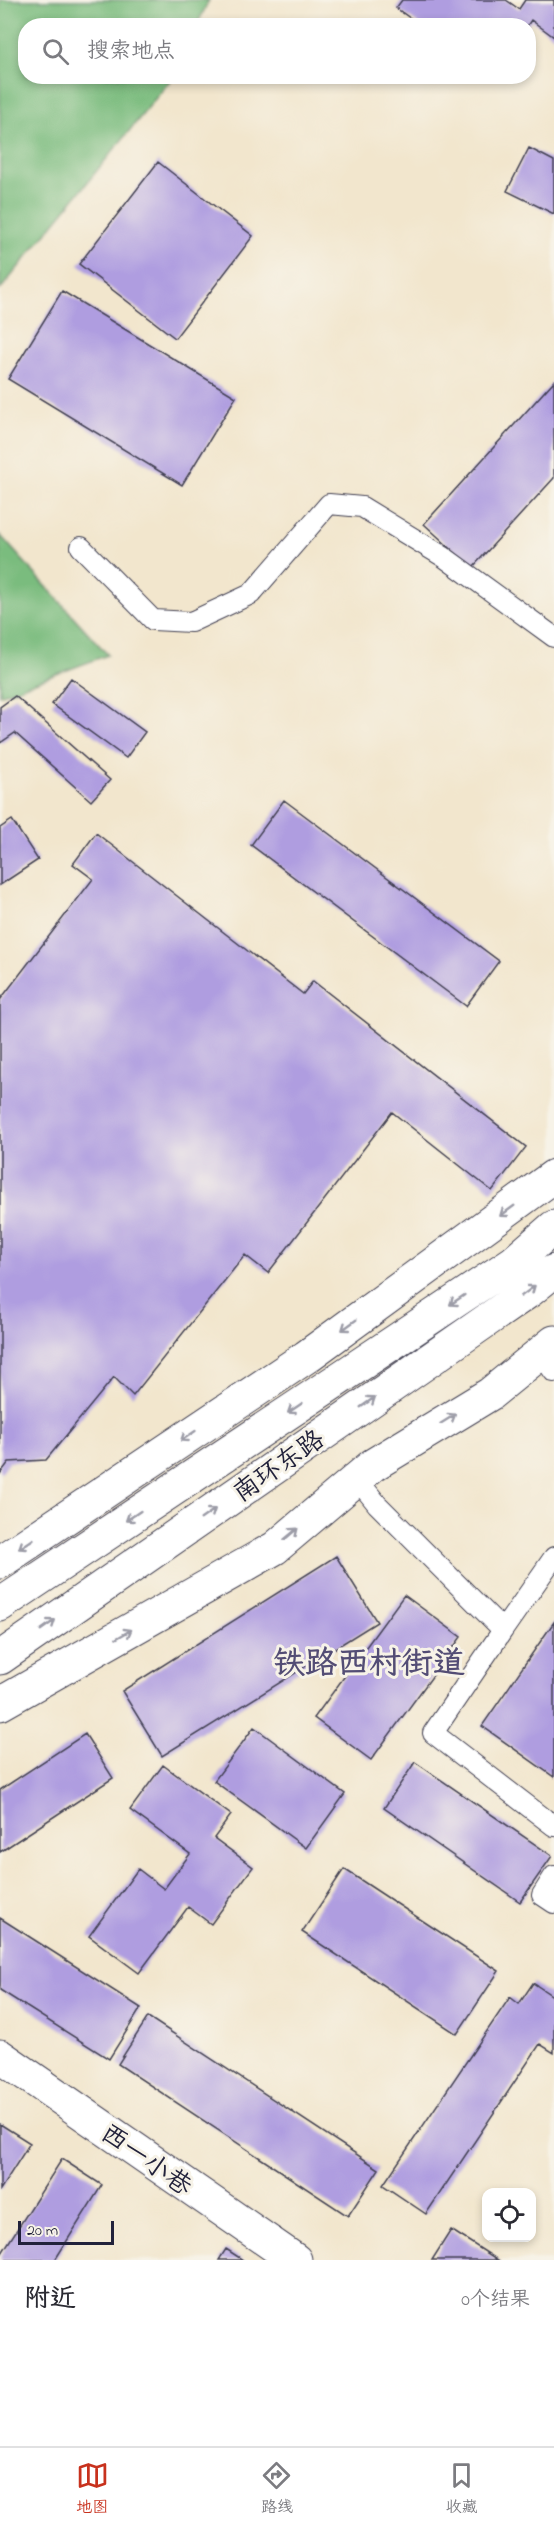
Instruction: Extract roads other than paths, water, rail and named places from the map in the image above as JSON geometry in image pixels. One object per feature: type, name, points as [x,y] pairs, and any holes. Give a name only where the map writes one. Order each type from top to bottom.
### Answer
[{"type":"main road","points":[[0,1562],[306,1357],[554,1176]]},
{"type":"main road","name":"南环东路","points":[[0,1605],[513,1262],[554,1227]]},
{"type":"main road","name":"南环东路","points":[[0,1658],[529,1291],[554,1271]]},
{"type":"main road","points":[[0,1704],[275,1548],[373,1465],[549,1356]]},
{"type":"main road","name":"西一小巷","points":[[0,2056],[295,2260]]},
{"type":"lane","points":[[81,547],[153,620],[191,622],[251,594],[329,504],[362,507],[444,557],[554,637]]},
{"type":"lane","points":[[357,1479],[377,1504],[503,1630]]},
{"type":"lane","points":[[554,1557],[433,1733],[554,1826]]},
{"type":"lane","points":[[554,1876],[542,1895],[554,1903]]},
{"type":"district","name":"铁路西村街道","points":[[369,1662]]}]
